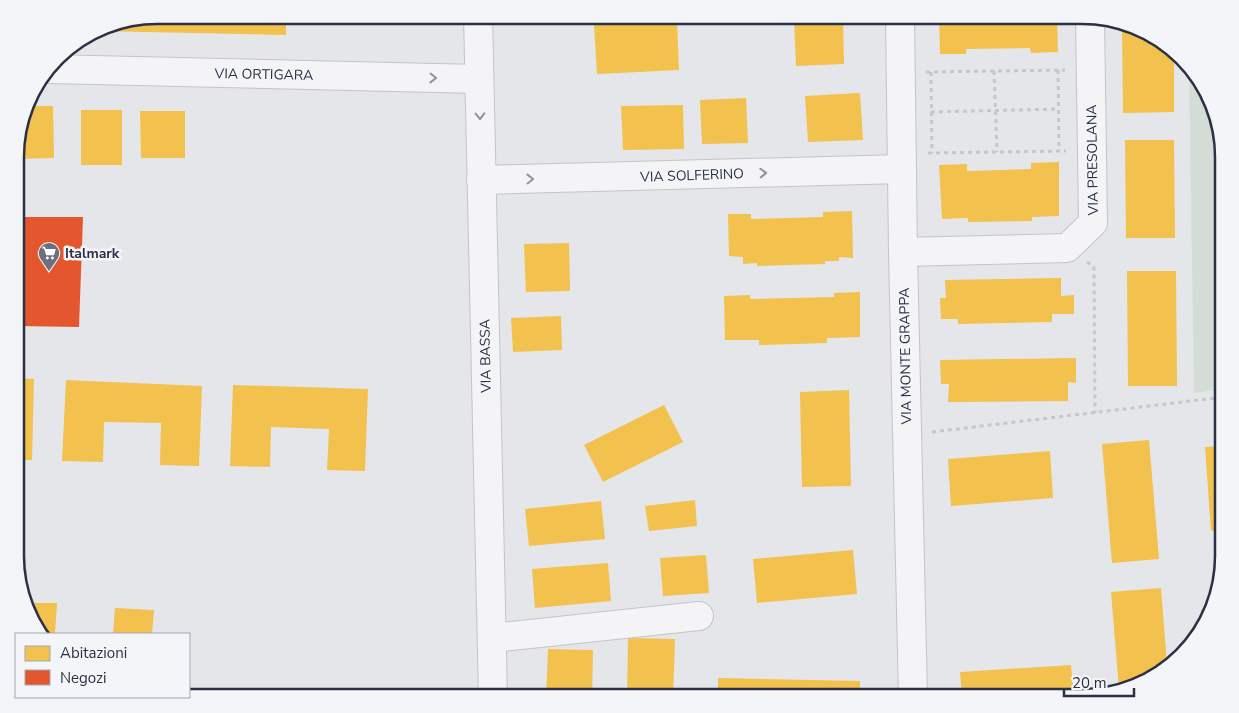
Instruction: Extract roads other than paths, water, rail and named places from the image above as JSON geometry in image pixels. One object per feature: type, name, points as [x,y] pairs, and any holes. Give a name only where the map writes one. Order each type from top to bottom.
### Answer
[{"type":"street","name":"VIA BASSA","points":[[478,24],[493,689]]},
{"type":"street","name":"VIA MONTE GRAPPA","points":[[900,24],[901,161],[913,689]]},
{"type":"street","name":"VIA PRESOLANA","points":[[903,252],[1067,248],[1093,223],[1090,24]]},
{"type":"street","name":"VIA ORTIGARA","points":[[57,69],[479,79]]},
{"type":"street","name":"VIA SOLFERINO","points":[[482,193],[901,161]]},
{"type":"street","points":[[492,638],[699,616]]},
{"type":"place","name":"Italmark","points":[[49,272]]}]
